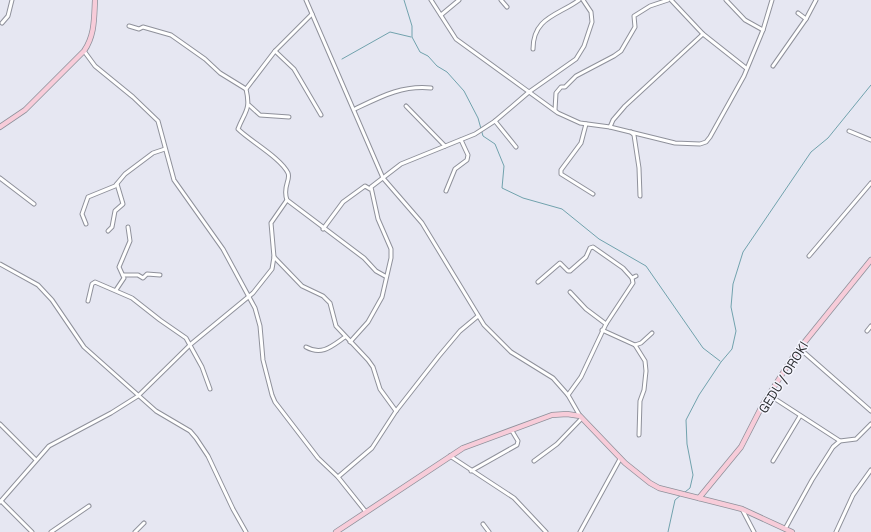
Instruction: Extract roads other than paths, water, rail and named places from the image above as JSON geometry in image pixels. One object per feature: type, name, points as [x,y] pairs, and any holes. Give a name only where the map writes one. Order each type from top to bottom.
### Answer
[{"type":"main road","points":[[0,127],[25,110],[84,51],[90,40],[94,26],[95,0]]},
{"type":"main road","name":"GEDU / OROKI","points":[[699,498],[741,447],[769,395],[799,348],[871,260]]},
{"type":"main road","points":[[336,532],[463,448],[512,432],[552,415],[568,414],[581,417],[620,459],[650,483],[668,490],[742,509],[792,532]]},
{"type":"street","points":[[2,23],[8,16],[12,0]]},
{"type":"street","points":[[306,0],[355,109],[383,178],[422,223],[478,316],[494,336],[511,352],[553,378],[568,395],[581,417],[557,444],[534,461]]},
{"type":"street","points":[[431,0],[456,39],[555,110],[576,121],[586,124],[610,127],[675,143],[690,145],[706,142],[732,99],[763,30],[771,0]]},
{"type":"street","points":[[441,15],[459,0]]},
{"type":"street","points":[[501,0],[508,7]]},
{"type":"street","points":[[533,49],[536,32],[543,23],[553,14],[579,0]]},
{"type":"street","points":[[370,189],[401,164],[475,134],[495,121],[529,92],[576,59],[587,39],[592,17],[591,12],[583,0]]},
{"type":"street","points":[[555,110],[556,93],[561,87],[565,86],[576,76],[614,56],[620,51],[635,27],[634,16],[650,6],[668,0]]},
{"type":"street","points":[[671,0],[703,34],[746,68]]},
{"type":"street","points":[[726,0],[746,20],[763,30]]},
{"type":"street","points":[[773,66],[806,19],[816,0]]},
{"type":"street","points":[[798,13],[806,19]]},
{"type":"street","points":[[246,89],[275,51],[312,14]]},
{"type":"street","points":[[129,26],[139,29],[143,27],[171,35],[205,59],[220,73],[246,89],[249,105],[238,129],[271,155],[287,171],[288,178],[284,191],[287,200],[323,229],[364,258],[379,273],[385,276]]},
{"type":"street","points":[[610,127],[625,106],[703,34]]},
{"type":"street","points":[[84,51],[94,66],[133,97],[158,122],[174,180],[223,249],[249,296],[259,322],[263,360],[275,402],[318,458],[338,477],[366,512]]},
{"type":"street","points":[[275,51],[294,69],[320,115]]},
{"type":"street","points":[[355,109],[389,93],[410,87],[431,88]]},
{"type":"street","points":[[249,105],[260,115],[289,117]]},
{"type":"street","points":[[406,106],[445,146]]},
{"type":"street","points":[[495,121],[516,147]]},
{"type":"street","points":[[586,124],[581,143],[561,170],[561,174],[592,194]]},
{"type":"street","points":[[849,131],[871,140]]},
{"type":"street","points":[[630,132],[634,135],[637,144],[640,196]]},
{"type":"street","points":[[446,191],[455,169],[467,160],[468,155],[461,140]]},
{"type":"street","points":[[86,224],[82,214],[86,200],[91,195],[117,184],[125,174],[142,161],[153,153],[165,149]]},
{"type":"street","points":[[0,178],[34,204]]},
{"type":"street","points":[[809,256],[871,183]]},
{"type":"street","points":[[108,231],[112,227],[115,211],[123,204],[117,184]]},
{"type":"street","points":[[323,229],[343,202],[365,186],[370,189],[378,219],[391,249],[390,263],[385,276],[382,297],[368,322],[350,342]]},
{"type":"street","points":[[866,189],[871,192]]},
{"type":"street","points":[[32,532],[1,501],[35,459],[56,441],[138,396],[191,344],[249,296],[272,268],[274,257],[271,223],[287,200]]},
{"type":"street","points":[[116,290],[123,280],[123,275],[119,267],[130,242],[128,227]]},
{"type":"street","points":[[538,282],[560,263],[568,271],[570,271],[586,257],[590,248],[593,247],[623,268],[632,278],[633,283],[602,330],[581,377],[568,395]]},
{"type":"street","points":[[274,257],[302,286],[327,299],[332,307],[336,326],[373,367],[380,389],[396,411]]},
{"type":"street","points":[[0,264],[38,285],[46,293],[84,347],[156,411],[190,431],[208,456],[233,509],[246,532]]},
{"type":"street","points":[[123,275],[138,275],[143,278],[147,274],[160,275]]},
{"type":"street","points":[[632,278],[636,276]]},
{"type":"street","points":[[88,301],[93,283],[98,283],[116,290],[142,304],[160,320],[180,333],[191,344],[210,389]]},
{"type":"street","points":[[570,292],[586,309],[606,324]]},
{"type":"street","points":[[338,477],[372,448],[396,411],[451,341],[478,316]]},
{"type":"street","points":[[867,331],[871,326]]},
{"type":"street","points":[[602,330],[636,345],[645,361],[646,371],[644,390],[640,401],[639,435]]},
{"type":"street","points":[[636,345],[641,343],[652,333]]},
{"type":"street","points":[[306,347],[316,351],[324,351],[345,337]]},
{"type":"street","points":[[799,348],[871,411]]},
{"type":"street","points":[[769,395],[840,441]]},
{"type":"street","points":[[773,461],[800,416]]},
{"type":"street","points":[[0,424],[35,459]]},
{"type":"street","points":[[785,529],[812,480],[833,447],[840,441],[856,439],[871,424]]},
{"type":"street","points":[[471,471],[517,445],[518,441],[512,432]]},
{"type":"street","points":[[450,456],[514,498],[546,532]]},
{"type":"street","points":[[580,532],[620,459]]},
{"type":"street","points":[[836,532],[853,495],[871,470]]},
{"type":"street","points":[[51,532],[89,506]]},
{"type":"street","points":[[742,509],[754,532]]},
{"type":"street","points":[[135,532],[144,524]]},
{"type":"street","points":[[482,524],[489,532]]},
{"type":"waterway","points":[[404,0],[412,26],[412,37],[420,52],[428,56],[437,66],[447,72],[464,91],[478,118],[483,136],[495,144],[504,166],[502,188],[523,198],[562,209],[599,239],[646,266],[703,348],[720,361]]},
{"type":"waterway","points":[[342,59],[390,32],[411,37]]},
{"type":"waterway","points":[[685,492],[690,488],[693,475],[687,444],[686,420],[699,395],[721,362],[732,349],[736,331],[731,307],[733,284],[743,252],[811,152],[828,138],[871,85]]},
{"type":"waterway","points":[[668,532],[675,500],[681,495]]}]
